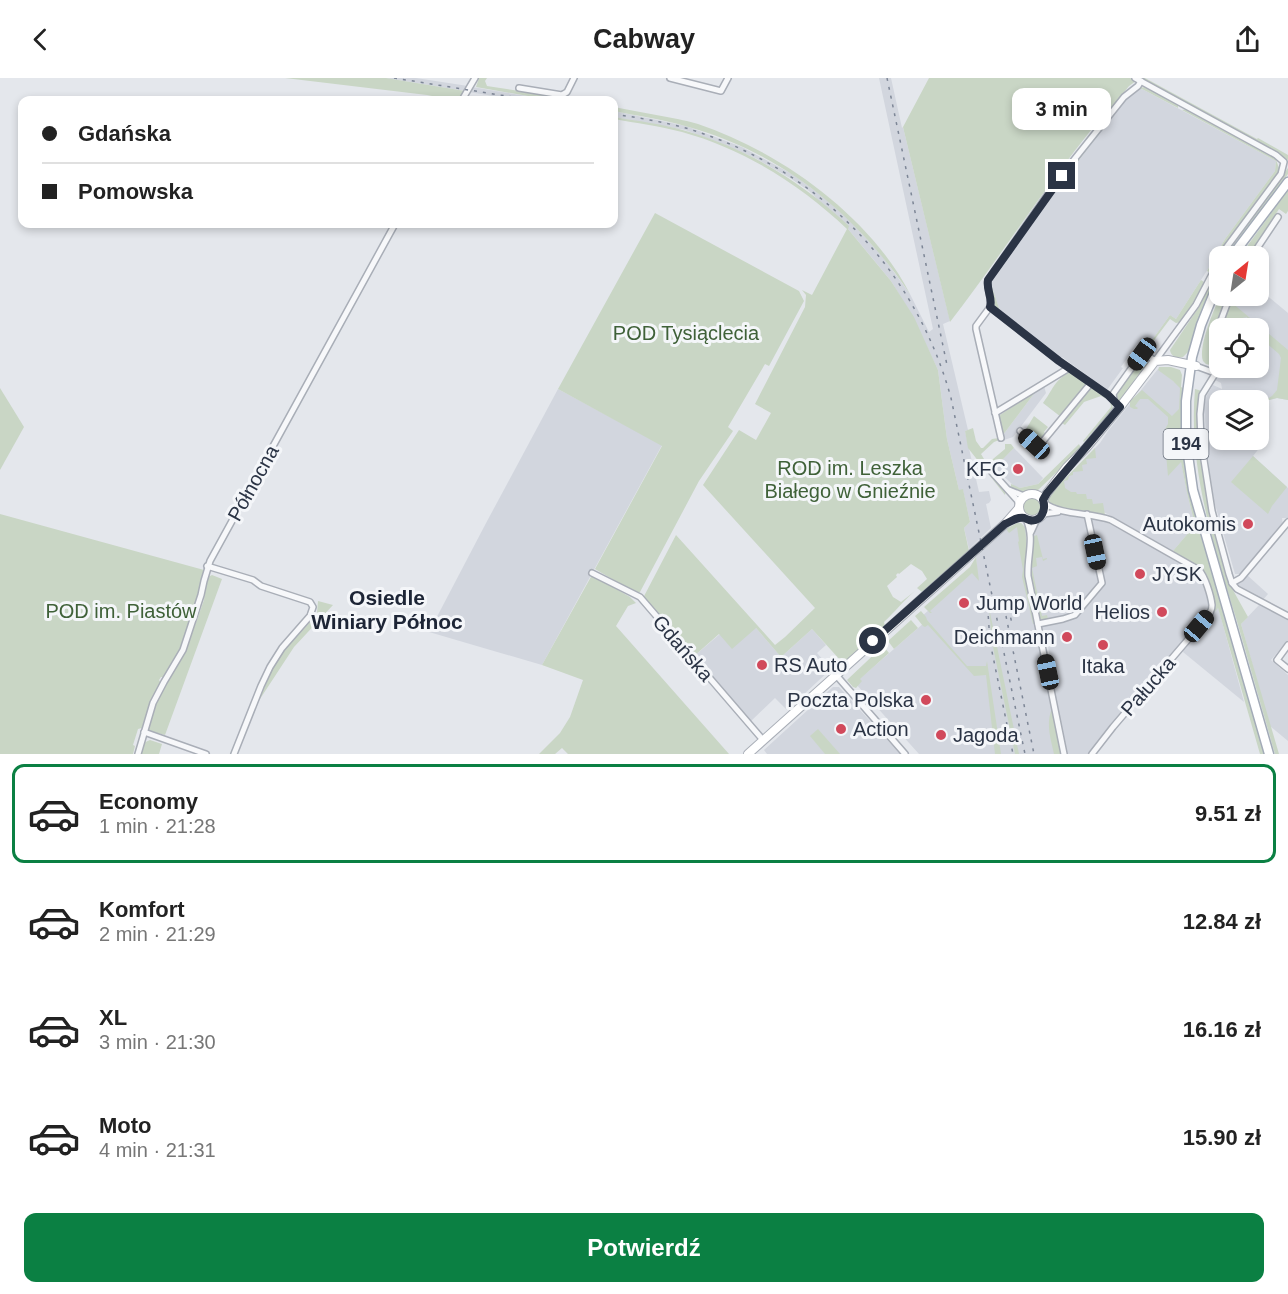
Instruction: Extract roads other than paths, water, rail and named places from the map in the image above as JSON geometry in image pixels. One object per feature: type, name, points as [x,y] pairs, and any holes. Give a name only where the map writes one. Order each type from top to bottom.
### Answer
[{"type":"main road","points":[[1240,246],[1288,182]]},
{"type":"main road","points":[[1243,246],[1250,233]]},
{"type":"main road","name":"194","points":[[1209,305],[1201,325],[1186,401],[1186,441],[1193,490],[1269,754]]},
{"type":"main road","name":"194","points":[[1193,365],[1214,306]]},
{"type":"street","points":[[464,96],[475,78]]},
{"type":"street","points":[[519,88],[562,95],[567,92],[574,78]]},
{"type":"street","points":[[670,78],[721,91],[728,78]]},
{"type":"street","points":[[1135,78],[1276,155],[1284,162],[1281,174],[1227,246]]},
{"type":"street","points":[[1001,438],[975,327],[990,307],[992,300],[988,280],[1058,181],[1124,97],[1141,81]]},
{"type":"street","points":[[1259,246],[1278,217]]},
{"type":"street","name":"Północna","points":[[138,754],[153,703],[183,650],[201,596],[207,566],[393,228]]},
{"type":"street","points":[[1041,499],[1099,433],[1117,404],[1155,361],[1196,305],[1209,280]]},
{"type":"street","points":[[990,307],[1117,404]]},
{"type":"street","points":[[1117,404],[1113,394],[1143,352],[1155,361],[1168,360],[1209,371]]},
{"type":"street","points":[[995,413],[1069,368]]},
{"type":"street","points":[[1212,378],[1201,401],[1201,441],[1212,511],[1232,583],[1237,590],[1288,616]]},
{"type":"street","points":[[1020,431],[1037,447],[1040,446],[1091,383]]},
{"type":"street","points":[[991,471],[1017,500],[1021,515],[1025,518],[1031,532],[1028,576],[1064,754]]},
{"type":"street","points":[[1007,489],[1024,496],[1030,494],[1041,499],[1045,508],[1031,532]]},
{"type":"street","points":[[748,754],[1005,524],[1024,496]]},
{"type":"street","name":"Pałucka","points":[[1041,499],[1052,507],[1066,512]]},
{"type":"street","name":"Pałucka","points":[[1040,516],[1066,512],[1111,520],[1199,570],[1203,574],[1212,603],[1209,615],[1092,754]]},
{"type":"street","points":[[1038,624],[1063,620],[1075,615],[1102,583],[1087,514]]},
{"type":"street","points":[[1005,524],[1016,519],[1032,520],[1040,516]]},
{"type":"street","points":[[1232,583],[1240,578],[1288,522]]},
{"type":"street","points":[[207,566],[253,580],[261,586],[310,602],[313,607],[312,613],[286,643],[270,667],[234,754]]},
{"type":"street","name":"Gdańska","points":[[592,573],[640,597],[763,740]]},
{"type":"street","points":[[1288,645],[1277,660],[1288,669]]},
{"type":"street","points":[[836,675],[905,754]]},
{"type":"street","points":[[144,732],[206,754]]},
{"type":"railway","points":[[394,78],[506,96]]},
{"type":"railway","points":[[887,78],[947,365]]},
{"type":"railway","points":[[618,115],[689,129],[736,147],[779,169],[819,197],[855,229],[886,266],[913,306],[935,350],[951,398],[1025,754]]},
{"type":"railway","points":[[987,598],[990,642],[1013,754]]},
{"type":"railway","points":[[1007,600],[1012,624]]},
{"type":"railway","points":[[1006,616],[1034,754]]},
{"type":"place","name":"KFC","points":[[1018,469]]},
{"type":"place","name":"Autokomis","points":[[1248,524]]},
{"type":"place","name":"JYSK","points":[[1140,574]]},
{"type":"place","name":"Jump World","points":[[964,603]]},
{"type":"place","name":"Helios","points":[[1162,612]]},
{"type":"place","name":"Deichmann","points":[[1067,637]]},
{"type":"place","name":"Itaka","points":[[1103,645]]},
{"type":"place","name":"RS Auto","points":[[762,665]]},
{"type":"place","name":"Poczta Polska","points":[[926,700]]},
{"type":"place","name":"Action","points":[[841,729]]},
{"type":"place","name":"Jagoda","points":[[941,735]]},
{"type":"district","name":"Osiedle Winiary Północ","points":[[387,609]]},
{"type":"park label","name":"POD Tysiąclecia","points":[[686,333]]},
{"type":"park label","name":"ROD im. Leszka Białego w Gnieźnie","points":[[850,480]]},
{"type":"park label","name":"POD im. Piastów","points":[[121,611]]}]
